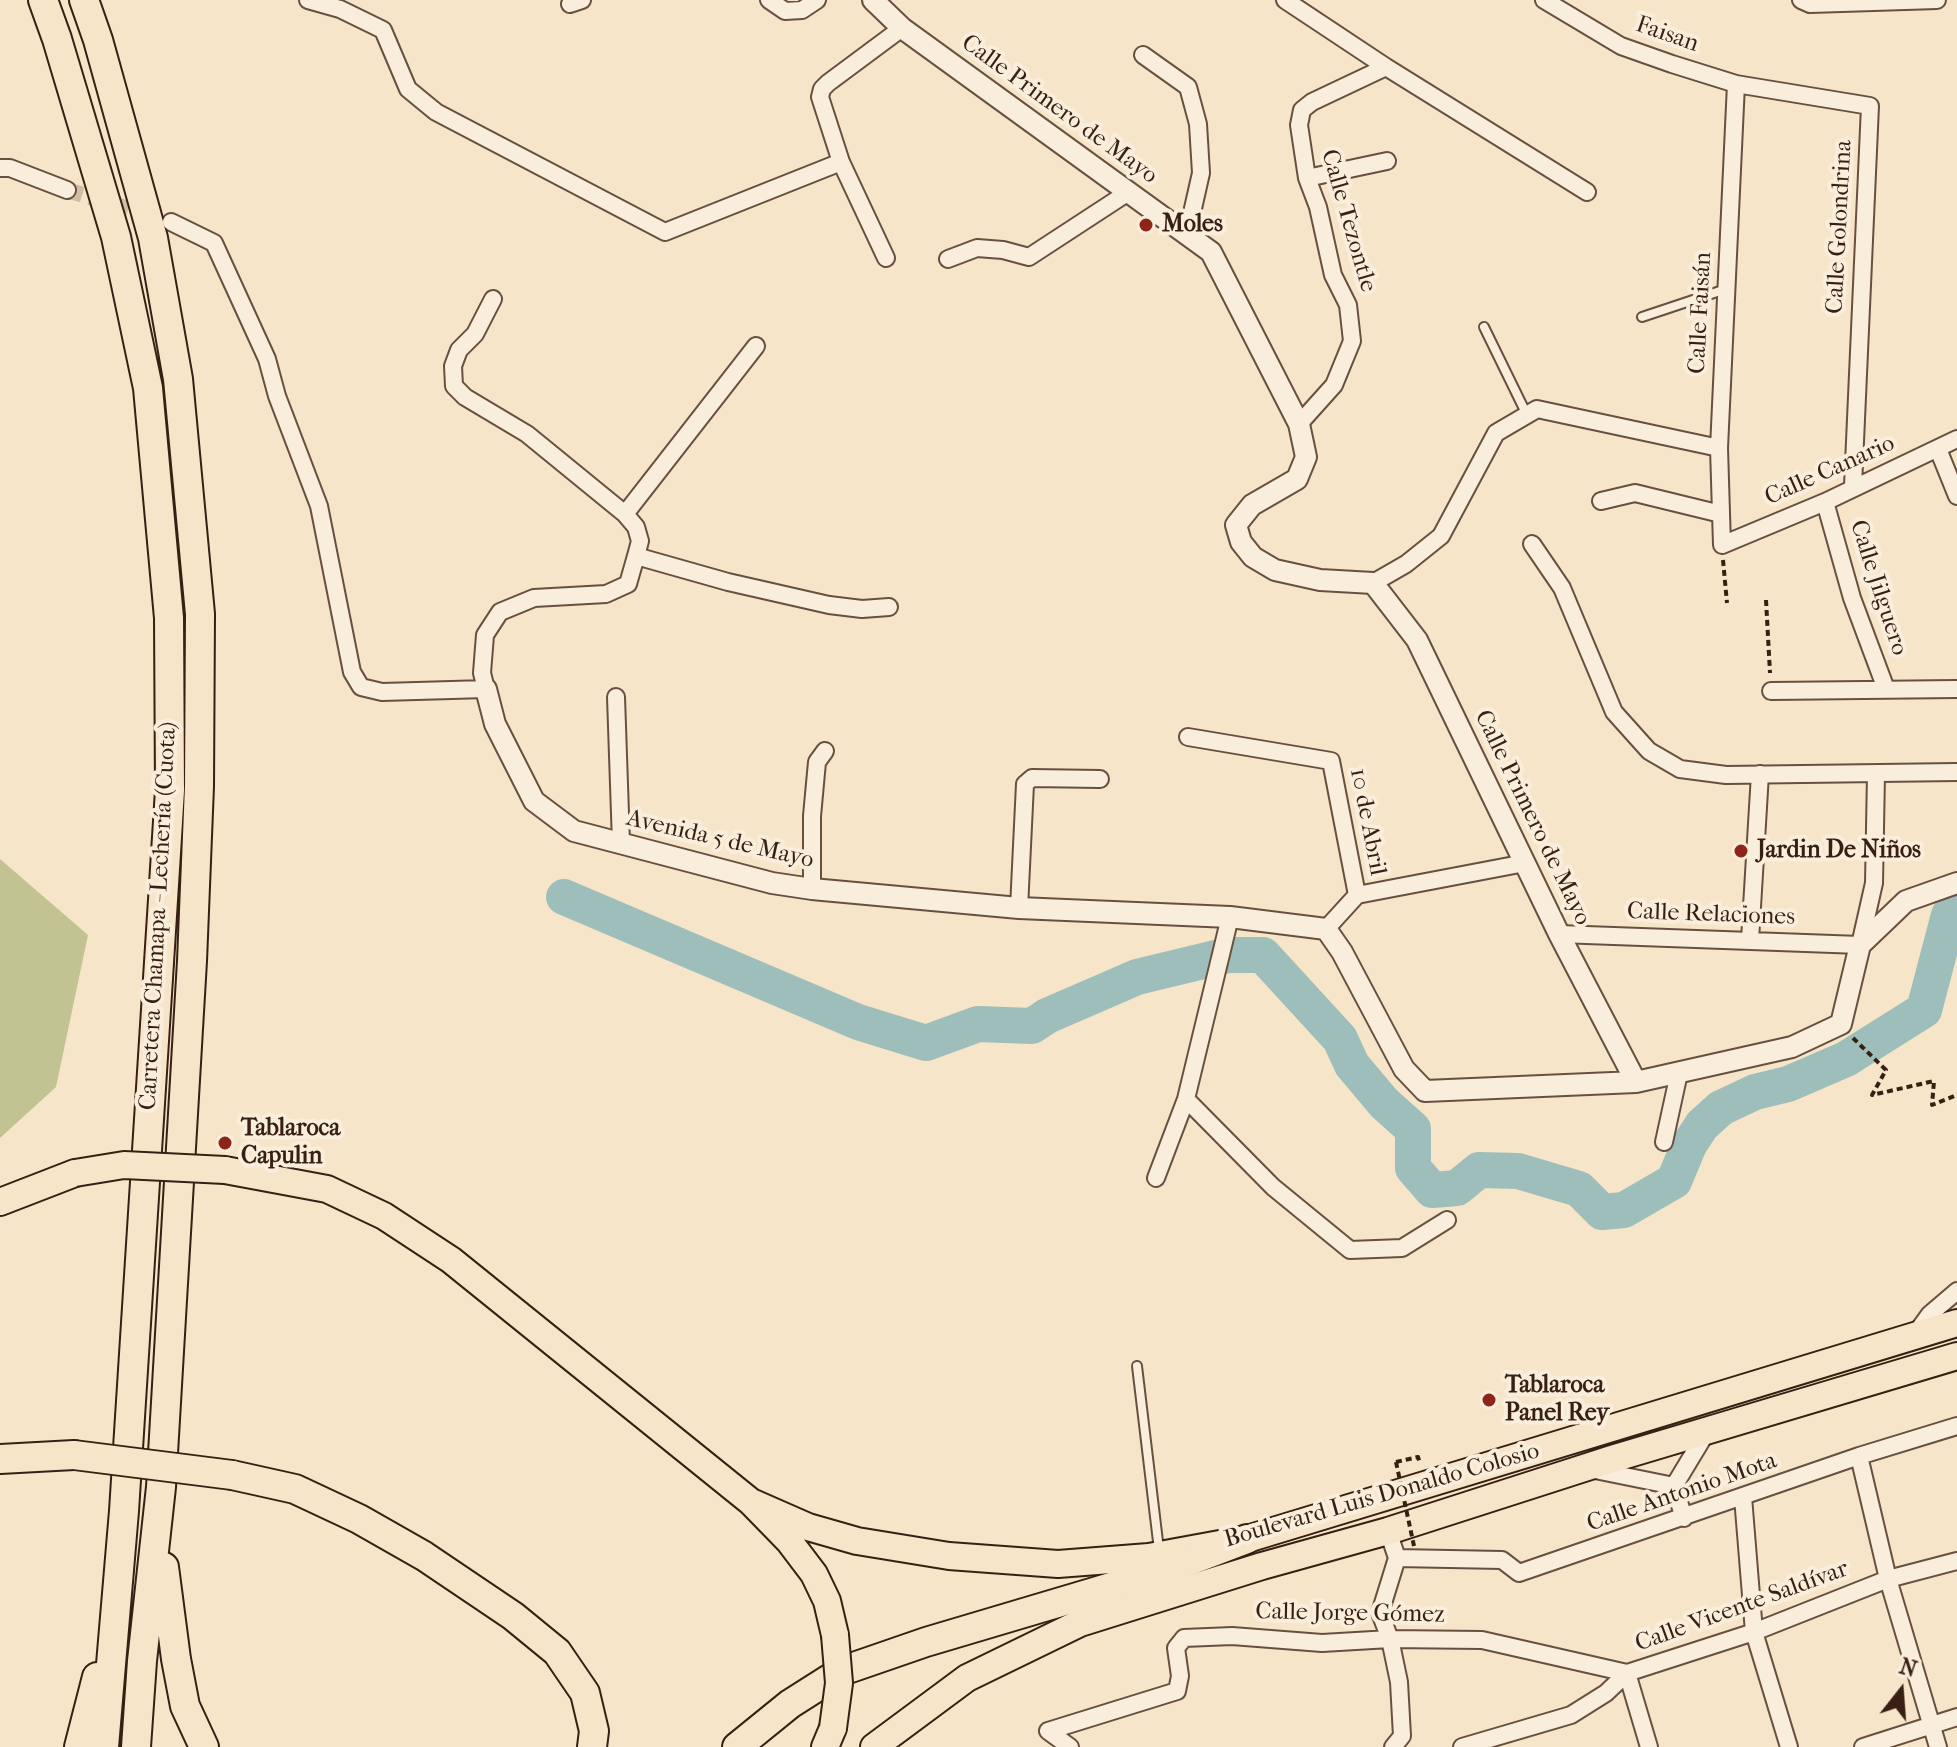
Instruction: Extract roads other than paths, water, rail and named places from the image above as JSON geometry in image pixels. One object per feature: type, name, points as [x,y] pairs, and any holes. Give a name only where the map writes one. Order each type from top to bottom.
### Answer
[{"type":"highway","name":"Carretera Chamapa - Lechería (Cuota)","points":[[43,0],[116,237],[148,388],[169,618],[170,790],[124,1511]]},
{"type":"highway","name":"Carretera Chamapa - Lechería (Cuota)","points":[[84,0],[153,238],[178,379],[200,614],[199,786],[192,945],[161,1487]]},
{"type":"highway","points":[[0,1202],[75,1173],[124,1165],[225,1170],[327,1189],[384,1216],[451,1260],[751,1502],[789,1541],[814,1574],[827,1601],[835,1635],[839,1683],[829,1737]]},
{"type":"highway","name":"Boulevard Luis Donaldo Colosio","points":[[751,1502],[808,1527],[845,1538],[949,1556],[1058,1564],[1160,1555],[1247,1539],[1957,1323]]},
{"type":"highway","name":"Boulevard Luis Donaldo Colosio","points":[[874,1747],[967,1678],[1080,1623],[1957,1356]]},
{"type":"highway","points":[[0,1459],[74,1455],[232,1475],[295,1489],[359,1519],[424,1556],[513,1616],[557,1652],[585,1693],[594,1731],[592,1747]]},
{"type":"highway","points":[[136,1747],[161,1487]]},
{"type":"highway","points":[[161,1487],[165,1584],[176,1659],[185,1706],[204,1747]]},
{"type":"highway","points":[[79,1747],[97,1679],[124,1511]]},
{"type":"highway","points":[[104,1747],[124,1511]]},
{"type":"highway","points":[[737,1747],[790,1704],[842,1671],[926,1642],[1155,1574],[1247,1539]]},
{"type":"street","points":[[308,0],[340,9],[383,30],[408,89],[436,112],[665,232],[841,162]]},
{"type":"street","points":[[769,0],[785,11],[802,10],[817,0]]},
{"type":"street","name":"Calle Primero de Mayo","points":[[873,0],[902,28],[1211,252],[1299,424],[1306,457],[1297,479],[1252,505],[1236,525],[1241,542],[1253,557],[1275,570],[1320,580],[1373,583],[1417,640],[1559,934],[1636,1082]]},
{"type":"street","points":[[1285,0],[1587,192]]},
{"type":"street","name":"Faisan","points":[[1544,0],[1621,46],[1736,84]]},
{"type":"street","points":[[1801,0],[1810,4],[1937,0]]},
{"type":"street","points":[[886,258],[841,162],[820,97],[822,89],[902,28]]},
{"type":"street","points":[[1143,55],[1188,87],[1198,124],[1201,173],[1187,235]]},
{"type":"street","name":"Calle Tezontle","points":[[1299,424],[1334,385],[1352,341],[1348,305],[1333,275],[1318,207],[1307,178],[1299,125],[1302,110],[1312,102],[1386,67]]},
{"type":"street","name":"Calle Faisán","points":[[1722,545],[1719,448],[1736,84]]},
{"type":"street","name":"Calle Golondrina","points":[[1736,84],[1870,106],[1853,486]]},
{"type":"street","points":[[1307,178],[1387,161]]},
{"type":"street","points":[[0,168],[10,168],[67,190]]},
{"type":"street","points":[[948,259],[977,248],[1003,250],[1029,257],[1127,193]]},
{"type":"street","points":[[171,222],[214,243],[267,359],[277,396],[319,506],[352,672],[361,687],[382,692],[486,689]]},
{"type":"street","points":[[493,299],[475,334],[459,350],[453,366],[454,386],[465,397],[527,434],[625,514],[636,527],[640,541],[636,556],[728,582],[829,605],[862,609],[889,607]]},
{"type":"street","points":[[625,514],[756,346]]},
{"type":"street","points":[[1373,583],[1406,564],[1441,536],[1496,433],[1537,409],[1719,448]]},
{"type":"street","name":"Calle Canario","points":[[1722,545],[1825,502],[1957,439]]},
{"type":"street","points":[[1938,449],[1957,496]]},
{"type":"street","points":[[1601,501],[1635,493],[1721,514]]},
{"type":"street","name":"Calle Jilguero","points":[[1825,502],[1852,598],[1886,689]]},
{"type":"street","points":[[1532,544],[1562,588],[1614,712],[1649,751],[1680,769],[1726,775],[1957,772]]},
{"type":"street","name":"Avenida 5 de Mayo","points":[[636,556],[628,584],[606,594],[534,598],[500,612],[485,635],[482,673],[495,724],[534,801],[574,831],[772,883],[812,889],[1019,908],[1230,918],[1326,929]]},
{"type":"street","points":[[1771,691],[1957,689]]},
{"type":"street","points":[[616,697],[621,843]]},
{"type":"street","name":"10 de Abril","points":[[1188,737],[1331,761],[1357,895],[1326,929]]},
{"type":"street","points":[[812,889],[812,816],[817,762],[825,751]]},
{"type":"street","points":[[1750,940],[1760,774]]},
{"type":"street","points":[[1326,929],[1342,952],[1404,1069],[1425,1091],[1636,1082],[1792,1047],[1841,1024],[1874,883],[1876,774]]},
{"type":"street","points":[[1019,908],[1025,784],[1032,778],[1100,779]]},
{"type":"street","points":[[1357,895],[1525,863]]},
{"type":"street","points":[[1860,945],[1906,901],[1957,883]]},
{"type":"street","points":[[1156,1178],[1186,1099],[1230,918]]},
{"type":"street","name":"Calle Relaciones","points":[[1559,934],[1860,945]]},
{"type":"street","points":[[1664,1142],[1679,1073]]},
{"type":"street","points":[[1186,1099],[1273,1187],[1350,1250],[1402,1248],[1447,1220]]},
{"type":"street","points":[[1913,1337],[1930,1314],[1957,1291]]},
{"type":"street","name":"Calle Antonio Mota","points":[[1397,1558],[1502,1560],[1519,1573],[1859,1456],[1957,1426]]},
{"type":"street","points":[[1684,1518],[1674,1486],[1706,1433]]},
{"type":"street","points":[[1859,1456],[1888,1579],[1938,1747]]},
{"type":"street","points":[[1585,1467],[1674,1486]]},
{"type":"street","points":[[1743,1497],[1754,1632],[1789,1747]]},
{"type":"street","points":[[1388,1531],[1397,1558],[1380,1613],[1390,1639],[1399,1682],[1402,1736],[1393,1747]]},
{"type":"street","name":"Calle Vicente Saldívar","points":[[1462,1747],[1571,1715],[1606,1693],[1627,1673],[1754,1632],[1888,1579],[1957,1561]]},
{"type":"street","name":"Calle Jorge Gómez","points":[[1070,1747],[1048,1731],[1177,1691],[1180,1676],[1176,1648],[1184,1638],[1232,1636],[1322,1643],[1390,1639],[1482,1640],[1627,1673]]},
{"type":"street","points":[[1627,1673],[1649,1747]]},
{"type":"street","points":[[1863,1747],[1957,1717]]},
{"type":"lane","points":[[1642,317],[1726,289]]},
{"type":"lane","points":[[1484,327],[1527,415]]},
{"type":"lane","points":[[1137,1366],[1160,1555]]},
{"type":"waterway","points":[[564,897],[858,1022],[926,1043],[978,1024],[1032,1026],[1047,1016],[1137,977],[1228,955],[1263,955],[1340,1039],[1352,1065],[1384,1103],[1413,1129],[1413,1168],[1432,1190],[1457,1188],[1479,1170],[1518,1171],[1579,1189],[1602,1212],[1624,1210],[1674,1181],[1689,1145],[1702,1125],[1721,1108],[1755,1092],[1788,1084],[1846,1059],[1924,1010],[1949,915],[1957,911]]},
{"type":"tunnel","points":[[67,190],[151,216]]},
{"type":"place","name":"Moles","points":[[1146,225]]},
{"type":"place","name":"Jardin De Niños","points":[[1741,851]]},
{"type":"place","name":"Tablaroca Capulin","points":[[225,1143]]},
{"type":"place","name":"Tablaroca Panel Rey","points":[[1489,1400]]}]
